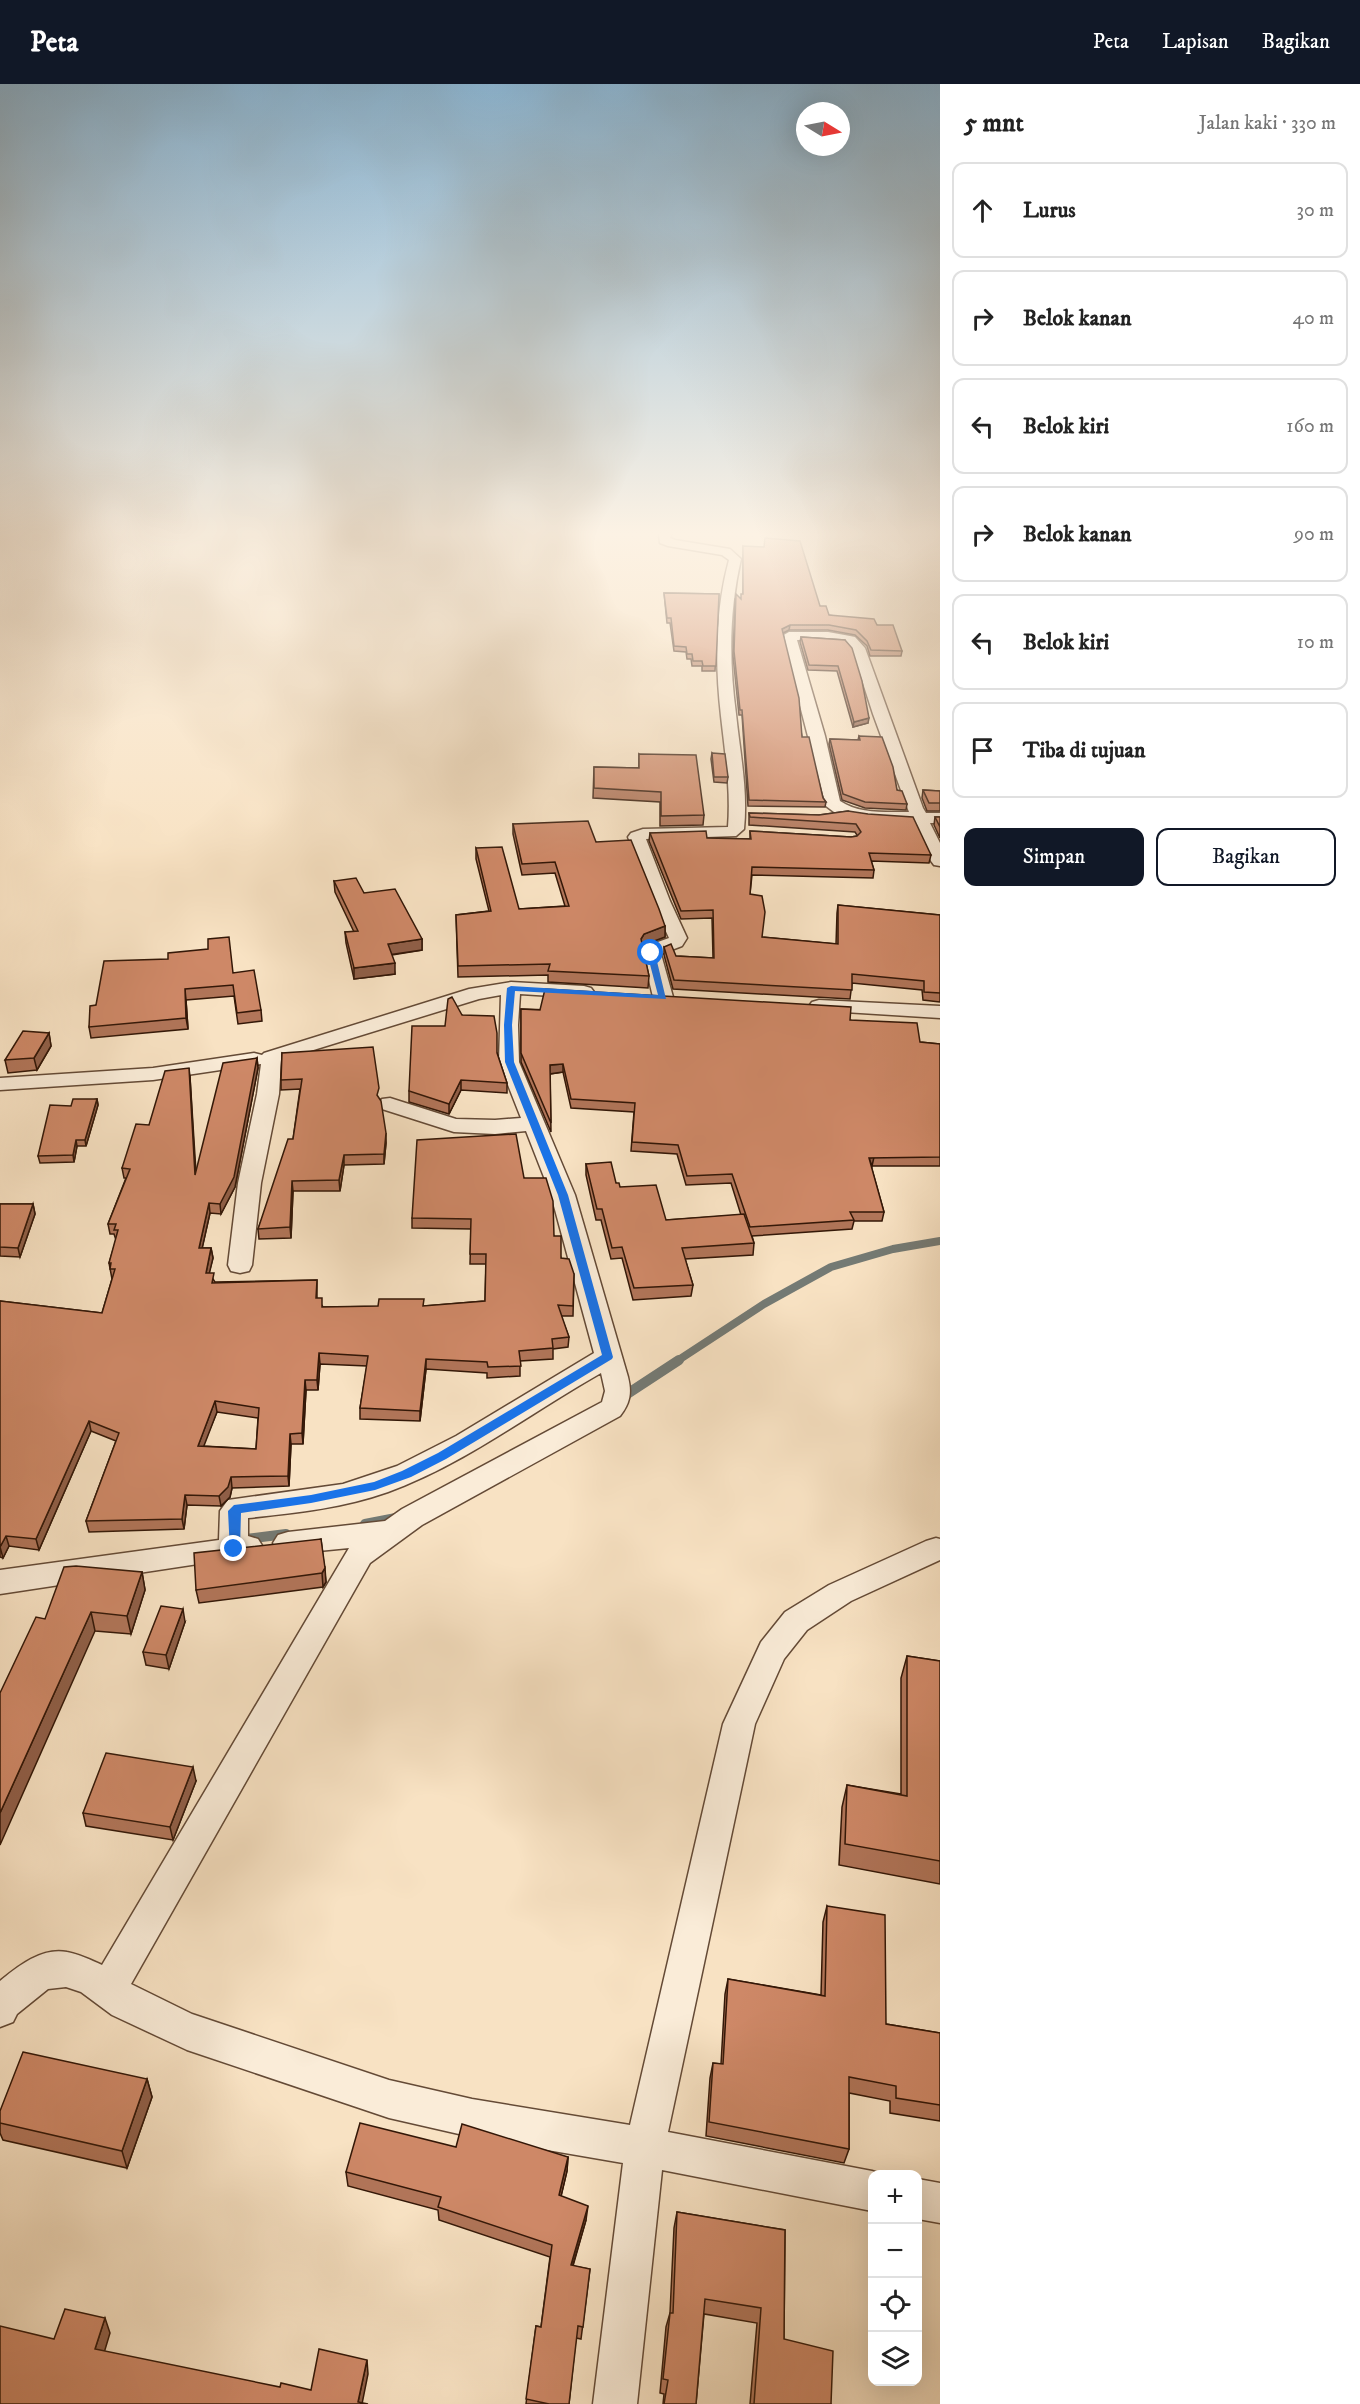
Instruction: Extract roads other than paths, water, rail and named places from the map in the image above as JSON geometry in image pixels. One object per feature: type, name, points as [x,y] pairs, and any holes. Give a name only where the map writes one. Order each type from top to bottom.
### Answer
[{"type":"street","points":[[723,642],[737,813],[737,827],[733,831]]},
{"type":"street","points":[[791,642],[806,691],[832,802],[847,811]]},
{"type":"street","points":[[852,642],[860,651],[880,714],[919,817],[940,861]]},
{"type":"street","points":[[818,816],[847,811],[940,818]]},
{"type":"street","points":[[737,813],[759,815]]},
{"type":"street","points":[[663,997],[651,951],[675,942],[678,938],[661,901],[637,837],[643,834],[733,831],[756,833]]},
{"type":"street","points":[[108,1990],[348,1573],[364,1551],[390,1531],[518,1458],[611,1409],[617,1401],[613,1372],[563,1195],[510,1062],[508,1025],[511,988]]},
{"type":"street","points":[[0,1084],[153,1074],[271,1057],[462,996],[511,988],[606,993]]},
{"type":"street","points":[[640,996],[686,999]]},
{"type":"street","points":[[801,1005],[940,1012]]},
{"type":"street","points":[[240,1265],[252,1165],[272,1074],[271,1057]]},
{"type":"street","points":[[390,1104],[454,1125],[495,1127],[534,1124]]},
{"type":"street","points":[[0,1582],[233,1531],[311,1499],[375,1486],[406,1474],[613,1372]]},
{"type":"street","points":[[233,1531],[390,1531]]},
{"type":"street","points":[[615,2404],[645,2147],[738,1724],[772,1651],[796,1621],[840,1593],[936,1549]]},
{"type":"street","points":[[0,2009],[4,2001],[24,1984],[46,1971],[66,1969],[93,1979],[125,2002],[187,2031],[389,2099],[472,2118],[645,2147],[868,2190]]},
{"type":"street","points":[[922,2200],[940,2203]]},
{"type":"waterway","points":[[677,1361],[764,1304],[831,1267],[893,1249],[940,1241]]},
{"type":"waterway","points":[[621,1398],[679,1360]]},
{"type":"waterway","points":[[365,1524],[396,1518]]},
{"type":"waterway","points":[[246,1539],[286,1534]]}]
